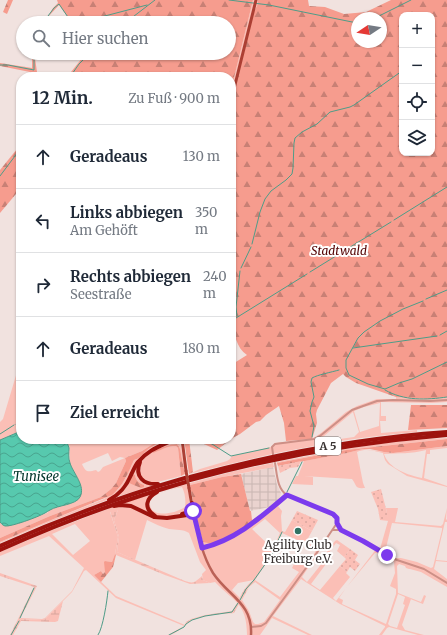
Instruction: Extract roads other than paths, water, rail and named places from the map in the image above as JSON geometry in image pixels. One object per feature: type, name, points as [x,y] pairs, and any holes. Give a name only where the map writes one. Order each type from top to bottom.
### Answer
[{"type":"highway","name":"A 5","points":[[0,546],[100,505],[248,462],[315,448],[388,437],[447,432]]},
{"type":"highway","name":"A 5","points":[[188,479],[314,452],[389,441],[447,436]]},
{"type":"highway","points":[[163,444],[151,450],[142,458],[138,468],[139,474],[145,482],[164,486]]},
{"type":"highway","name":"A 5","points":[[100,505],[116,496],[122,490],[142,458]]},
{"type":"highway","name":"A 5","points":[[0,550],[60,524],[164,486]]},
{"type":"highway","name":"A 5","points":[[159,518],[150,512],[148,503],[151,495],[164,486]]},
{"type":"highway","points":[[187,512],[192,503]]},
{"type":"highway","points":[[106,507],[120,505],[128,506],[159,518],[193,513]]},
{"type":"highway","points":[[178,516],[187,512],[193,513]]},
{"type":"main road","points":[[236,80],[255,2]]},
{"type":"main road","points":[[183,444],[193,513],[204,555],[214,574],[239,601],[248,615],[251,635]]},
{"type":"street","points":[[273,454],[273,445],[277,443],[311,440],[316,438],[348,412],[372,402],[382,400],[447,400]]},
{"type":"street","points":[[275,463],[282,490],[286,494],[333,514],[337,518],[337,523],[341,530]]},
{"type":"street","points":[[202,548],[213,546],[236,535],[256,521],[284,498],[286,494]]},
{"type":"street","points":[[251,627],[261,626],[266,623],[337,523]]},
{"type":"street","points":[[333,530],[341,530],[387,555],[424,569],[447,583]]},
{"type":"water","name":"Tunisee","points":[[16,433],[16,444],[68,444],[69,461],[81,488],[80,497],[78,500],[53,508],[42,515],[13,525],[3,525],[0,522],[0,440]]},
{"type":"waterway","points":[[134,16],[155,0]]},
{"type":"waterway","points":[[229,0],[269,5],[351,22]]},
{"type":"waterway","points":[[387,12],[411,0]]},
{"type":"waterway","points":[[48,16],[59,4],[67,16]]},
{"type":"waterway","points":[[105,16],[147,5]]},
{"type":"waterway","points":[[0,65],[34,70],[34,60]]},
{"type":"waterway","points":[[73,72],[83,60]]},
{"type":"waterway","points":[[252,244],[265,199],[271,191],[292,174],[295,138],[302,132],[317,124],[330,112],[354,105],[399,73]]},
{"type":"waterway","points":[[0,176],[16,155]]},
{"type":"waterway","points":[[394,220],[447,187]]},
{"type":"waterway","points":[[347,249],[391,222]]},
{"type":"waterway","points":[[241,268],[251,247]]},
{"type":"waterway","points":[[310,272],[344,251]]},
{"type":"waterway","points":[[237,316],[236,307],[240,271]]},
{"type":"waterway","points":[[236,318],[307,274]]},
{"type":"waterway","points":[[426,299],[447,290]]},
{"type":"waterway","points":[[423,301],[380,321],[364,332],[358,338],[346,360],[346,368],[349,375],[368,384],[385,389],[412,379],[447,362]]},
{"type":"waterway","points":[[440,335],[447,331]]},
{"type":"waterway","points":[[353,348],[437,336]]},
{"type":"waterway","points":[[312,437],[314,426],[310,411],[314,397],[311,382],[312,378],[339,370]]},
{"type":"waterway","points":[[385,390],[392,394],[415,399],[447,397]]},
{"type":"waterway","points":[[0,434],[14,425]]},
{"type":"waterway","points":[[212,444],[231,456],[269,448]]},
{"type":"waterway","points":[[287,492],[302,462]]},
{"type":"waterway","points":[[254,580],[271,556],[282,532]]},
{"type":"waterway","points":[[240,600],[246,589],[254,580]]},
{"type":"waterway","points":[[20,618],[34,588]]},
{"type":"waterway","points":[[98,635],[103,621],[108,591]]},
{"type":"waterway","points":[[169,635],[184,627],[192,620],[205,616],[232,612],[238,603]]},
{"type":"waterway","points":[[11,635],[19,621]]},
{"type":"place","name":"Agility Club Freiburg e.V.","points":[[298,531]]},
{"type":"park label","name":"Stadtwald","points":[[339,250]]}]
